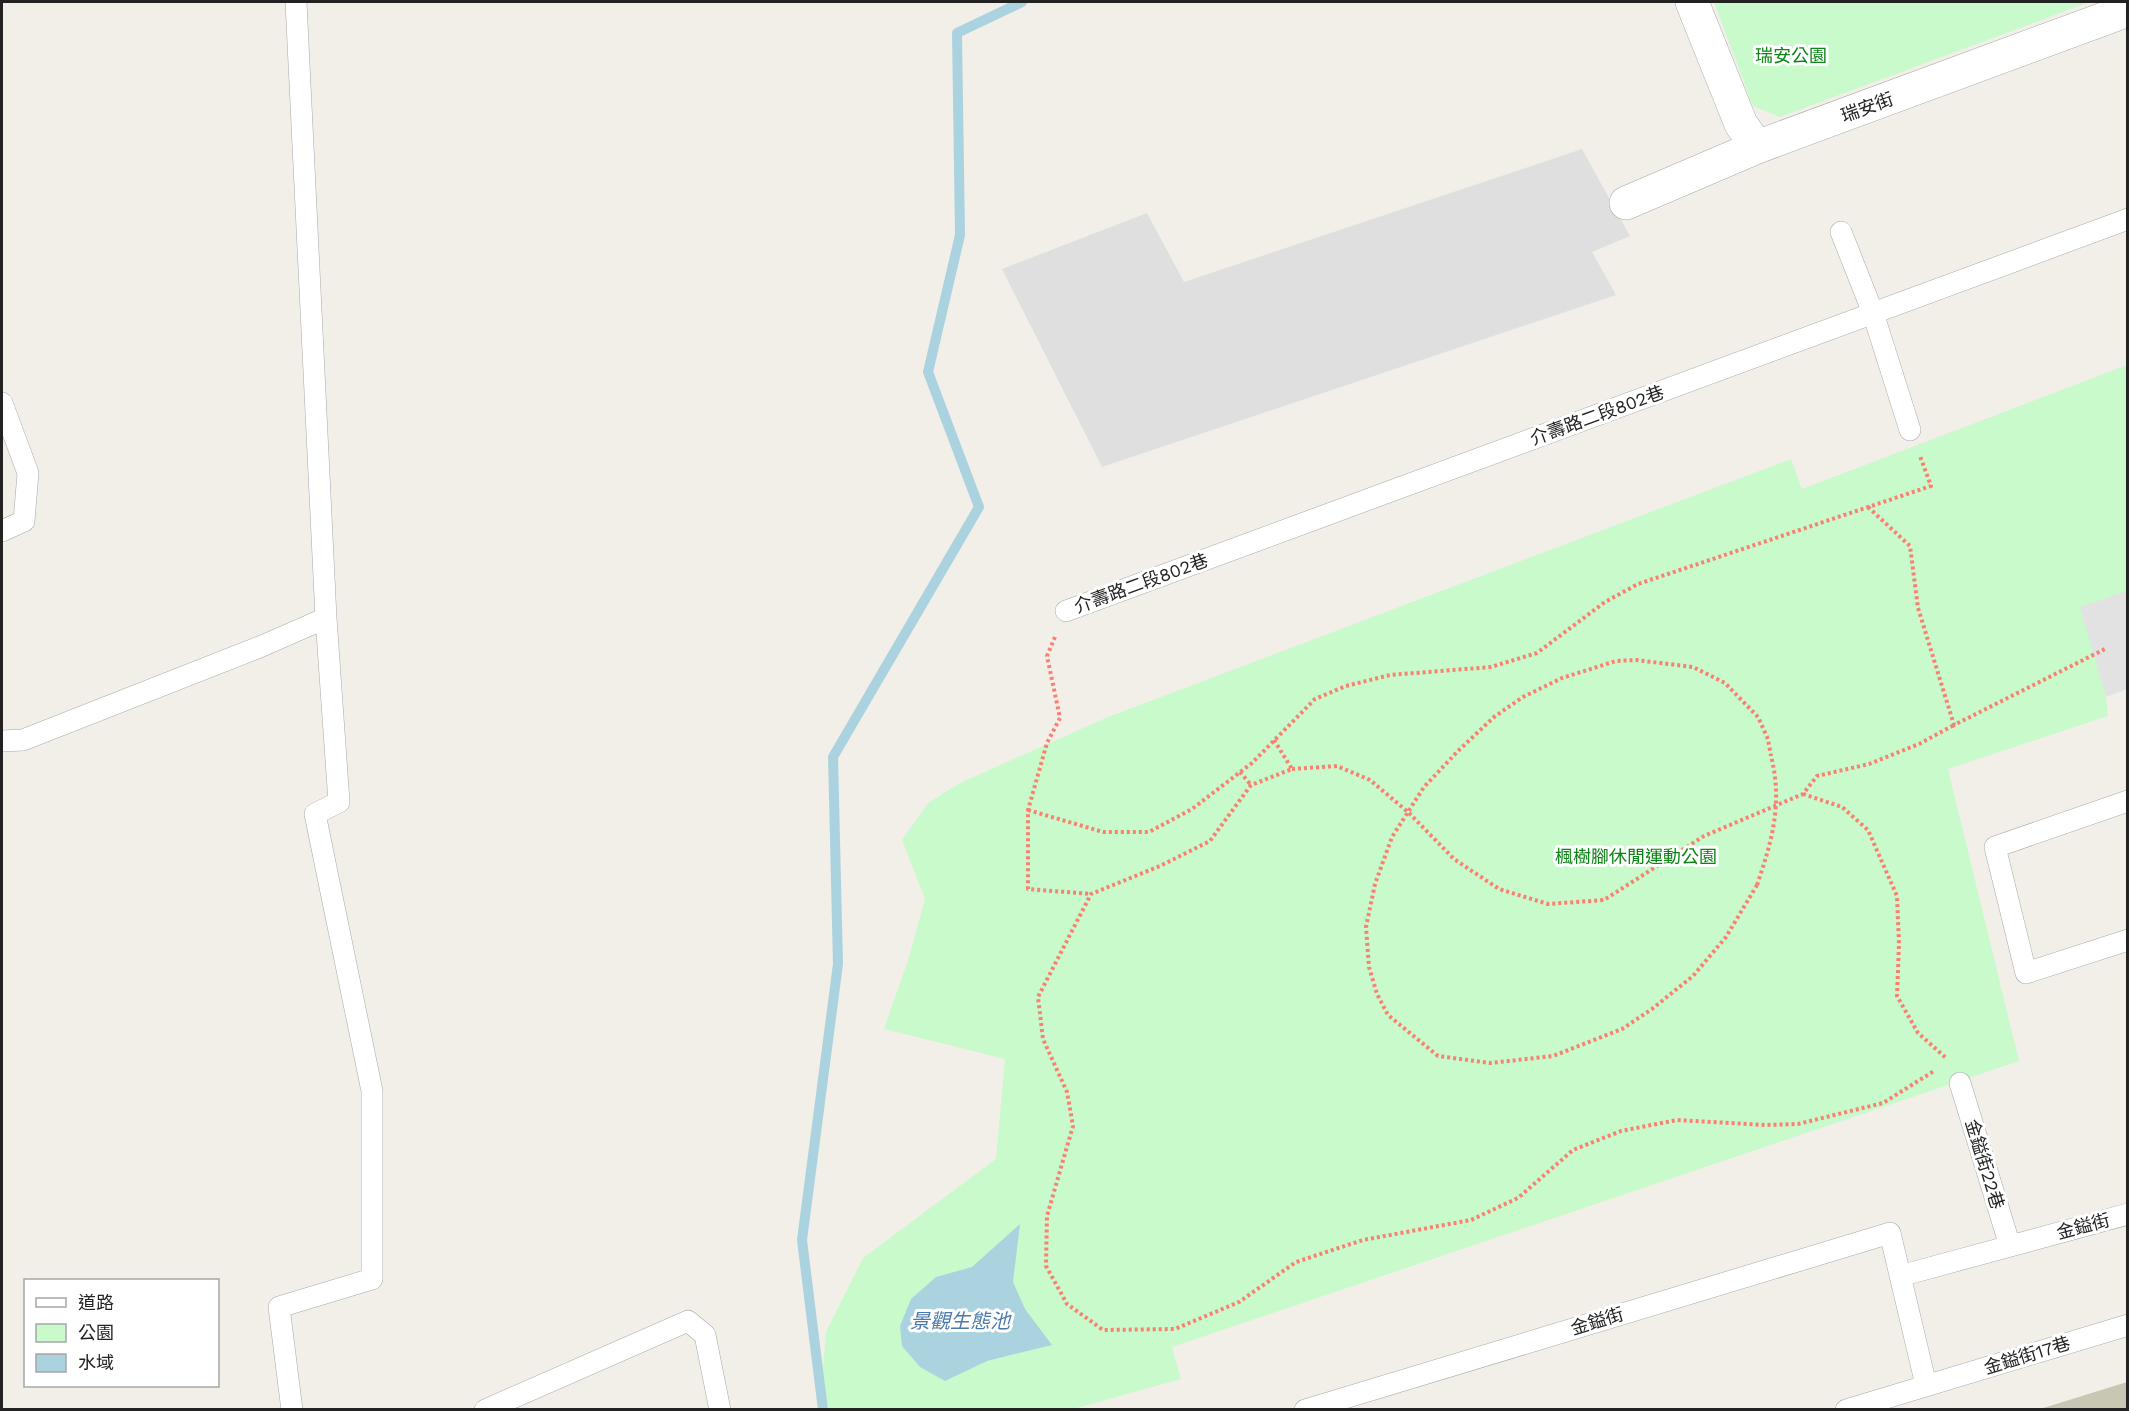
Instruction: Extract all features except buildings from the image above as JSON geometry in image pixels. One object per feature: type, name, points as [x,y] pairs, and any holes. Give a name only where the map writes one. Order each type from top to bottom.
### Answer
[{"type":"street","points":[[1692,2],[1741,124],[1757,147]]},
{"type":"street","name":"瑞安街","points":[[1626,203],[1757,147],[2127,10]]},
{"type":"lane","points":[[292,1410],[279,1307],[372,1279],[372,1091],[315,814],[339,802],[326,618],[296,2]]},
{"type":"lane","name":"介壽路二段802巷","points":[[1066,611],[2127,219]]},
{"type":"lane","points":[[1841,232],[1873,313],[1910,430]]},
{"type":"lane","points":[[2,403],[28,473],[24,521],[2,531]]},
{"type":"lane","points":[[2,741],[23,740],[262,646],[326,618]]},
{"type":"lane","points":[[2127,801],[1995,847],[2026,973],[2127,940]]},
{"type":"lane","name":"金鎰街22巷","points":[[1960,1083],[2010,1246]]},
{"type":"lane","name":"金鎰街","points":[[1305,1410],[1890,1233],[1900,1276],[2127,1214]]},
{"type":"lane","points":[[1900,1276],[1926,1385]]},
{"type":"lane","points":[[484,1410],[688,1321],[705,1335],[720,1410]]},
{"type":"lane","name":"金鎰街17巷","points":[[1846,1410],[2127,1325]]},
{"type":"path","points":[[1029,810],[1103,832],[1149,832],[1192,809],[1252,763],[1315,699],[1346,686],[1390,675],[1491,667],[1537,653],[1605,602],[1638,584],[1931,486]]},
{"type":"path","points":[[1868,507],[1910,546],[1918,608],[1953,725]]},
{"type":"path","points":[[1066,611],[1047,656],[1060,718],[1047,743],[1029,810],[1028,889],[1091,894],[1160,866],[1210,842],[1251,785],[1292,769],[1337,766],[1370,780],[1408,812],[1454,859],[1499,889],[1548,904],[1604,900],[1704,836],[1803,794],[1817,776],[1869,764],[1919,744],[2105,649]]},
{"type":"path","points":[[1636,660],[1694,667],[1725,683],[1758,717],[1768,739],[1776,776],[1776,815],[1771,843],[1757,885],[1726,937],[1693,976],[1652,1010],[1622,1029],[1553,1056],[1490,1063],[1438,1056],[1388,1015],[1377,994],[1369,967],[1366,927],[1375,884],[1392,837],[1408,812],[1424,787],[1494,717],[1523,696],[1562,678],[1616,661],[1636,660]]},
{"type":"path","points":[[1274,740],[1292,769]]},
{"type":"path","points":[[1240,772],[1251,785]]},
{"type":"path","points":[[1091,894],[1038,997],[1043,1040],[1067,1092],[1073,1126],[1047,1216],[1046,1266],[1067,1304],[1103,1330],[1175,1329],[1239,1302],[1296,1262],[1363,1240],[1471,1220],[1518,1198],[1573,1150],[1621,1131],[1677,1120],[1764,1125],[1798,1124],[1883,1103],[1950,1061],[1918,1033],[1897,996],[1899,944],[1897,896],[1868,830],[1842,807],[1803,794]]},
{"type":"shaded area","points":[[1582,149],[1630,236],[1592,252],[1616,295],[1102,467],[1002,269],[1147,213],[1184,282]]},
{"type":"shaded area","points":[[2127,591],[2127,689],[2106,697],[2080,607]]},
{"type":"shaded area","points":[[2127,1382],[2127,1409],[2040,1409]]},
{"type":"green space","name":"瑞安公園","points":[[1714,2],[2090,2],[1780,117],[1753,106]]},
{"type":"green space","name":"楓樹腳休閒運動公園","points":[[2127,365],[2127,591],[2081,607],[2106,697],[2108,716],[1948,769],[2019,1061],[1172,1347],[1181,1379],[1073,1409],[828,1409],[822,1380],[826,1332],[863,1258],[996,1159],[1005,1059],[884,1029],[908,960],[925,899],[902,840],[928,803],[960,783],[1108,717],[1791,459],[1802,489]]},
{"type":"water","name":"景觀生態池","points":[[1020,1224],[1013,1282],[1025,1309],[1052,1345],[987,1361],[945,1381],[920,1367],[902,1346],[900,1326],[911,1299],[936,1277],[972,1267]]},
{"type":"waterway","points":[[823,1410],[802,1240],[838,964],[833,757],[979,507],[928,372],[960,235],[957,33],[1022,2]]}]
